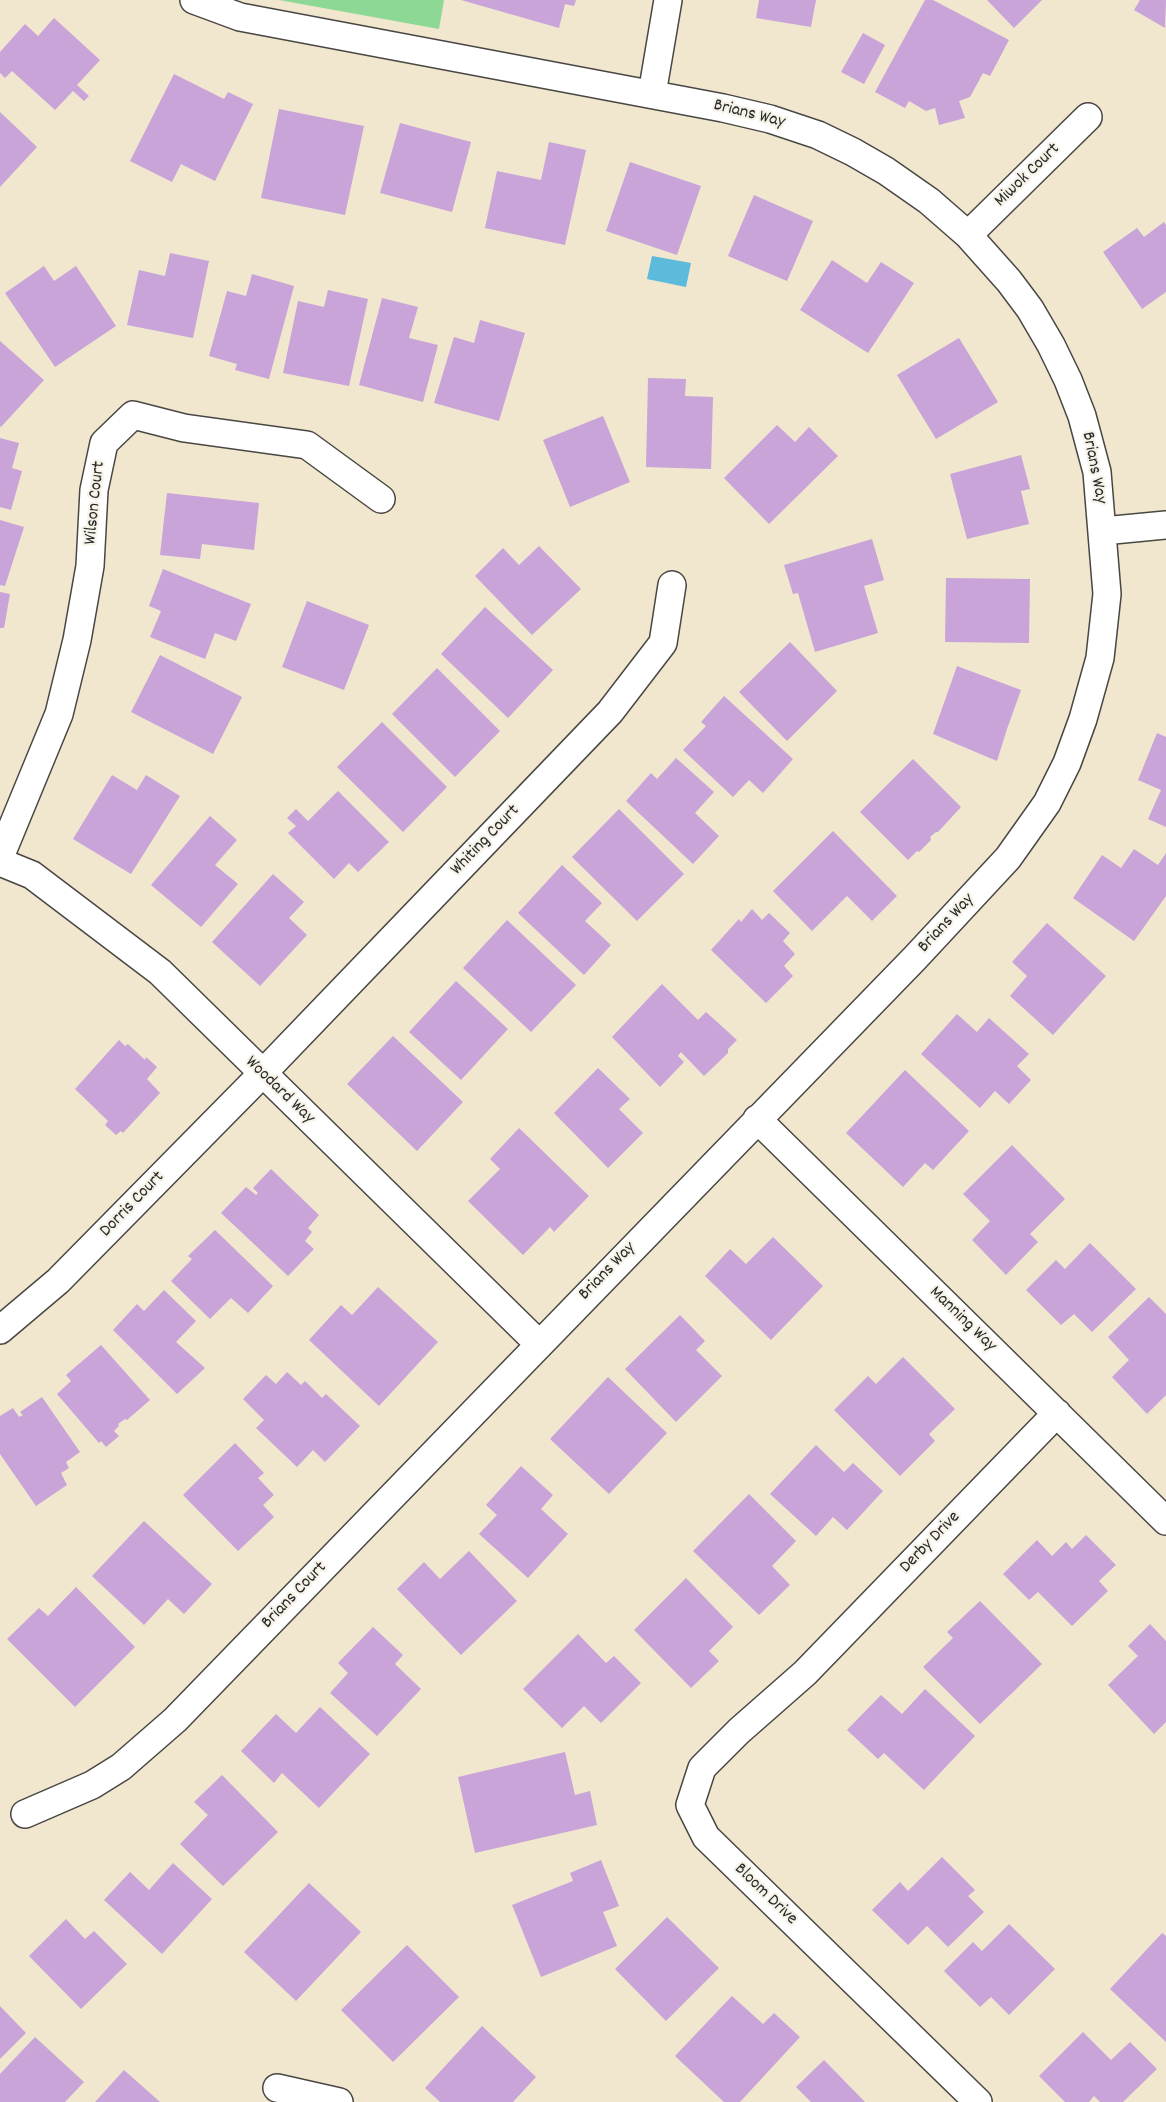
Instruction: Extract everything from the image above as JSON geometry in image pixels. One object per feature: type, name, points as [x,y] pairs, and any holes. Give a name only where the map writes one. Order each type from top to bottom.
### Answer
[{"type":"street","name":"Brians Way","points":[[194,0],[240,17],[723,108],[770,119],[818,135],[853,152],[886,171],[928,201],[968,235],[1009,281],[1030,309],[1068,380],[1082,416],[1097,472],[1107,594],[1100,658],[1083,719],[1067,763],[1047,803],[1008,858],[915,958],[539,1344]]},
{"type":"street","points":[[652,94],[668,0]]},
{"type":"street","name":"Miwok Court","points":[[968,235],[1088,117]]},
{"type":"street","name":"Wilson Court","points":[[0,857],[62,703],[77,640],[90,566],[94,490],[104,443],[134,415],[184,428],[307,446],[381,499]]},
{"type":"street","points":[[1103,531],[1166,525]]},
{"type":"street","name":"Whiting Court","points":[[261,1074],[610,712],[663,643],[672,585]]},
{"type":"street","name":"Woodard Way","points":[[0,862],[32,875],[160,972],[261,1074],[539,1344]]},
{"type":"street","name":"Dorris Court","points":[[0,1330],[58,1281],[261,1074]]},
{"type":"street","name":"Manning Way","points":[[757,1119],[1166,1521]]},
{"type":"street","name":"Brians Court","points":[[25,1814],[92,1785],[121,1767],[175,1720],[539,1344]]},
{"type":"street","name":"Derby Drive","points":[[805,1673],[1057,1413]]},
{"type":"street","name":"Bloom Drive","points":[[805,1673],[739,1731],[702,1768],[690,1805],[706,1837],[978,2102]]},
{"type":"street","points":[[277,2088],[339,2102]]},
{"type":"green space","points":[[279,0],[444,0],[439,29]]},
{"type":"water","points":[[652,256],[691,263],[686,287],[647,279]]},
{"type":"building","points":[[461,0],[576,0],[574,6],[565,4],[559,28]]},
{"type":"building","points":[[759,0],[816,0],[811,27],[756,18]]},
{"type":"building","points":[[925,0],[933,0],[1009,40],[990,76],[983,73],[970,97],[959,101],[965,118],[939,125],[935,108],[926,111],[909,101],[905,108],[875,92]]},
{"type":"building","points":[[987,0],[1042,0],[1014,28]]},
{"type":"building","points":[[1140,0],[1166,0],[1165,28],[1134,10]]},
{"type":"building","points":[[54,18],[100,60],[77,85],[89,96],[84,101],[73,91],[55,110],[12,71],[5,78],[0,73],[0,52],[25,24],[38,36]]},
{"type":"building","points":[[863,33],[885,45],[864,84],[841,72]]},
{"type":"building","points":[[174,74],[224,99],[228,92],[253,104],[215,181],[181,164],[172,182],[130,161]]},
{"type":"building","points":[[279,109],[364,126],[345,215],[261,198]]},
{"type":"building","points":[[0,112],[37,147],[0,187]]},
{"type":"building","points":[[400,123],[471,142],[452,212],[380,193]]},
{"type":"building","points":[[549,142],[586,150],[565,245],[485,228],[497,171],[541,180]]},
{"type":"building","points":[[630,162],[701,186],[677,255],[606,231]]},
{"type":"building","points":[[754,195],[813,221],[787,281],[728,256]]},
{"type":"building","points":[[1164,222],[1166,225],[1166,292],[1142,309],[1103,252],[1137,228],[1144,237]]},
{"type":"building","points":[[170,253],[209,261],[193,338],[127,325],[139,270],[165,276]]},
{"type":"building","points":[[832,260],[867,283],[881,262],[914,283],[868,353],[800,310]]},
{"type":"building","points":[[44,266],[54,281],[76,266],[116,326],[55,367],[5,293]]},
{"type":"building","points":[[252,274],[294,286],[269,379],[235,370],[237,364],[209,356],[227,291],[246,296]]},
{"type":"building","points":[[328,290],[368,299],[349,386],[283,373],[298,301],[324,307]]},
{"type":"building","points":[[382,298],[418,307],[409,338],[438,345],[423,402],[359,385]]},
{"type":"building","points":[[480,320],[525,333],[499,421],[434,403],[454,337],[474,343]]},
{"type":"building","points":[[959,338],[998,402],[936,439],[897,375]]},
{"type":"building","points":[[0,341],[44,380],[1,427],[0,426]]},
{"type":"building","points":[[648,378],[686,379],[685,396],[713,397],[711,469],[646,467]]},
{"type":"building","points":[[603,416],[630,482],[570,507],[543,440]]},
{"type":"building","points":[[777,425],[795,442],[809,427],[838,456],[769,524],[724,478]]},
{"type":"building","points":[[0,438],[19,443],[12,468],[22,471],[11,510],[0,507]]},
{"type":"building","points":[[1021,455],[1030,489],[1021,491],[1029,524],[967,539],[950,474]]},
{"type":"building","points":[[167,493],[259,503],[254,550],[202,544],[200,559],[160,555]]},
{"type":"building","points":[[0,520],[24,527],[5,586],[0,585]]},
{"type":"building","points":[[872,539],[884,580],[864,586],[878,633],[815,652],[798,593],[793,594],[784,565]]},
{"type":"building","points":[[539,546],[581,589],[532,635],[475,576],[503,548],[519,565]]},
{"type":"building","points":[[163,569],[251,604],[236,641],[215,633],[205,659],[150,637],[161,611],[149,606]]},
{"type":"building","points":[[946,578],[1030,579],[1029,643],[945,642]]},
{"type":"building","points":[[0,592],[10,594],[4,628],[0,628]]},
{"type":"building","points":[[307,601],[369,625],[344,690],[282,667]]},
{"type":"building","points":[[485,607],[553,670],[508,718],[441,654]]},
{"type":"building","points":[[790,642],[837,691],[787,741],[739,692]]},
{"type":"building","points":[[160,655],[242,697],[213,754],[131,712]]},
{"type":"building","points":[[957,666],[1021,690],[997,761],[933,734]]},
{"type":"building","points":[[437,668],[500,731],[455,777],[392,714]]},
{"type":"building","points":[[724,696],[793,759],[763,793],[749,780],[733,797],[683,750],[706,726],[701,722]]},
{"type":"building","points":[[382,722],[447,787],[403,832],[337,767]]},
{"type":"building","points":[[1157,733],[1166,737],[1166,827],[1148,819],[1161,790],[1138,780]]},
{"type":"building","points":[[676,758],[714,792],[695,813],[719,836],[693,864],[626,801],[651,773],[657,779]]},
{"type":"building","points":[[913,759],[961,807],[938,832],[930,837],[931,840],[919,852],[917,851],[908,860],[860,812]]},
{"type":"building","points":[[112,775],[137,790],[146,775],[180,796],[131,874],[73,839]]},
{"type":"building","points":[[338,791],[389,842],[358,872],[349,863],[334,879],[288,833],[296,826],[287,818],[296,809],[308,821]]},
{"type":"building","points":[[619,809],[684,874],[637,921],[572,857]]},
{"type":"building","points":[[210,816],[237,840],[215,865],[238,884],[201,927],[151,885]]},
{"type":"building","points":[[833,831],[897,896],[872,921],[847,896],[812,931],[773,891]]},
{"type":"building","points":[[1134,849],[1158,865],[1166,853],[1166,896],[1134,941],[1073,898],[1102,855],[1121,868]]},
{"type":"building","points":[[562,865],[602,903],[585,921],[611,945],[584,975],[518,913]]},
{"type":"building","points":[[273,874],[304,902],[289,918],[307,935],[260,986],[212,942]]},
{"type":"building","points":[[752,909],[762,920],[769,913],[790,933],[783,941],[795,954],[784,966],[793,976],[766,1003],[711,950],[739,919],[741,922]]},
{"type":"building","points":[[507,920],[576,985],[531,1032],[463,968]]},
{"type":"building","points":[[1047,923],[1106,976],[1053,1035],[1010,996],[1027,976],[1012,962]]},
{"type":"building","points":[[456,981],[508,1029],[461,1080],[409,1032]]},
{"type":"building","points":[[662,984],[698,1020],[706,1012],[737,1040],[728,1049],[728,1053],[704,1076],[681,1052],[678,1056],[684,1062],[660,1087],[612,1037]]},
{"type":"building","points":[[957,1014],[977,1032],[989,1018],[1029,1054],[1017,1066],[1031,1080],[1009,1104],[995,1091],[980,1108],[921,1054]]},
{"type":"building","points":[[393,1036],[463,1102],[417,1151],[347,1084]]},
{"type":"building","points":[[119,1040],[125,1046],[128,1044],[145,1060],[146,1057],[157,1067],[147,1079],[160,1093],[123,1133],[121,1131],[116,1135],[105,1125],[108,1121],[75,1089]]},
{"type":"building","points":[[598,1068],[630,1099],[619,1109],[643,1133],[608,1168],[554,1113]]},
{"type":"building","points":[[905,1070],[969,1131],[933,1170],[925,1163],[903,1187],[846,1133]]},
{"type":"building","points":[[519,1128],[589,1196],[554,1232],[550,1227],[523,1255],[468,1201],[500,1169],[490,1159]]},
{"type":"building","points":[[1012,1145],[1065,1199],[1030,1234],[1038,1242],[1006,1275],[972,1240],[990,1221],[963,1194]]},
{"type":"building","points":[[271,1169],[319,1215],[308,1228],[312,1232],[305,1241],[314,1249],[288,1276],[221,1213],[246,1187],[256,1195],[258,1193],[253,1188]]},
{"type":"building","points":[[215,1230],[273,1286],[248,1313],[231,1298],[210,1319],[171,1281],[192,1259],[188,1256]]},
{"type":"building","points":[[773,1237],[823,1286],[771,1340],[705,1276],[730,1249],[746,1264]]},
{"type":"building","points":[[1090,1243],[1136,1289],[1092,1332],[1074,1314],[1061,1325],[1026,1290],[1056,1260],[1065,1269]]},
{"type":"building","points":[[378,1287],[438,1342],[379,1406],[309,1340],[341,1305],[352,1315]]},
{"type":"building","points":[[164,1290],[196,1321],[176,1342],[205,1368],[177,1394],[113,1330],[137,1304],[144,1311]]},
{"type":"building","points":[[1149,1297],[1166,1314],[1166,1395],[1147,1414],[1112,1377],[1129,1360],[1108,1337]]},
{"type":"building","points":[[680,1315],[705,1341],[696,1350],[722,1376],[676,1422],[625,1369]]},
{"type":"building","points":[[101,1345],[150,1400],[127,1420],[118,1424],[119,1426],[114,1431],[119,1436],[106,1447],[101,1441],[99,1443],[57,1394],[71,1381],[66,1375]]},
{"type":"building","points":[[903,1357],[955,1409],[929,1434],[935,1441],[900,1476],[834,1410],[868,1376],[876,1384]]},
{"type":"building","points":[[287,1372],[301,1385],[305,1381],[322,1398],[326,1394],[360,1426],[325,1462],[313,1450],[297,1467],[256,1428],[264,1420],[243,1399],[266,1375],[276,1384]]},
{"type":"building","points":[[608,1377],[667,1433],[609,1494],[550,1439]]},
{"type":"building","points":[[42,1397],[80,1452],[66,1462],[69,1468],[61,1473],[67,1485],[36,1506],[0,1454],[0,1416],[13,1408],[19,1417],[23,1415],[20,1412]]},
{"type":"building","points":[[235,1443],[264,1473],[258,1478],[274,1495],[263,1505],[274,1517],[238,1551],[183,1495]]},
{"type":"building","points":[[816,1445],[844,1472],[853,1463],[883,1491],[847,1530],[833,1517],[816,1536],[770,1494]]},
{"type":"building","points":[[521,1466],[553,1495],[541,1509],[568,1534],[528,1578],[479,1534],[497,1515],[486,1505]]},
{"type":"building","points":[[749,1494],[796,1541],[772,1566],[790,1585],[759,1615],[693,1551]]},
{"type":"building","points":[[144,1521],[212,1584],[184,1614],[168,1599],[144,1625],[92,1576]]},
{"type":"building","points":[[1086,1535],[1116,1565],[1099,1581],[1108,1591],[1072,1626],[1038,1592],[1029,1600],[1003,1574],[1037,1540],[1052,1556],[1066,1542],[1072,1549]]},
{"type":"building","points":[[469,1551],[517,1601],[461,1655],[397,1589],[424,1562],[440,1579]]},
{"type":"building","points":[[686,1578],[733,1627],[709,1651],[719,1661],[691,1688],[634,1630]]},
{"type":"building","points":[[76,1587],[135,1647],[75,1707],[7,1639],[39,1608],[48,1616]]},
{"type":"building","points":[[980,1601],[1042,1664],[980,1724],[923,1667],[953,1638],[947,1632]]},
{"type":"building","points":[[1150,1624],[1166,1641],[1166,1722],[1154,1734],[1108,1685],[1138,1656],[1128,1646]]},
{"type":"building","points":[[373,1627],[403,1655],[395,1664],[421,1689],[377,1736],[330,1693],[348,1673],[338,1663]]},
{"type":"building","points":[[578,1634],[606,1663],[614,1656],[641,1683],[601,1723],[584,1706],[562,1728],[523,1689]]},
{"type":"building","points":[[925,1689],[975,1736],[924,1790],[884,1753],[878,1759],[847,1730],[881,1695],[902,1714]]},
{"type":"building","points":[[320,1707],[370,1754],[319,1808],[282,1773],[274,1783],[241,1751],[276,1714],[296,1733]]},
{"type":"building","points":[[565,1752],[575,1795],[590,1791],[597,1825],[475,1853],[458,1777]]},
{"type":"building","points":[[222,1775],[278,1832],[223,1886],[180,1844],[208,1815],[194,1802]]},
{"type":"building","points":[[942,1857],[975,1890],[968,1896],[984,1912],[948,1947],[927,1926],[908,1945],[872,1910],[900,1882],[908,1891]]},
{"type":"building","points":[[601,1860],[619,1906],[603,1912],[617,1946],[541,1977],[512,1905],[573,1881],[570,1873]]},
{"type":"building","points":[[173,1863],[212,1899],[162,1954],[104,1900],[130,1872],[149,1890]]},
{"type":"building","points":[[309,1883],[361,1932],[296,2001],[244,1952]]},
{"type":"building","points":[[667,1917],[719,1968],[666,2021],[615,1969]]},
{"type":"building","points":[[66,1919],[85,1939],[94,1931],[127,1964],[81,2009],[29,1956]]},
{"type":"building","points":[[1009,1924],[1055,1969],[1009,2015],[991,1997],[980,2007],[944,1971],[973,1942],[982,1951]]},
{"type":"building","points":[[1162,1933],[1166,1936],[1166,2042],[1110,1989]]},
{"type":"building","points":[[407,1945],[459,1997],[393,2062],[341,2010]]},
{"type":"building","points":[[732,1996],[763,2024],[774,2013],[800,2037],[740,2102],[724,2102],[675,2056]]},
{"type":"building","points":[[0,2006],[26,2033],[0,2059]]},
{"type":"building","points":[[482,2026],[536,2077],[513,2102],[440,2102],[425,2088]]},
{"type":"building","points":[[1083,2032],[1111,2060],[1130,2042],[1157,2069],[1123,2102],[1100,2102],[1094,2096],[1089,2102],[1065,2102],[1039,2076]]},
{"type":"building","points":[[35,2037],[84,2082],[65,2102],[0,2102],[0,2074]]},
{"type":"building","points":[[824,2060],[865,2102],[811,2102],[796,2087]]},
{"type":"building","points":[[124,2070],[160,2102],[95,2102]]}]
